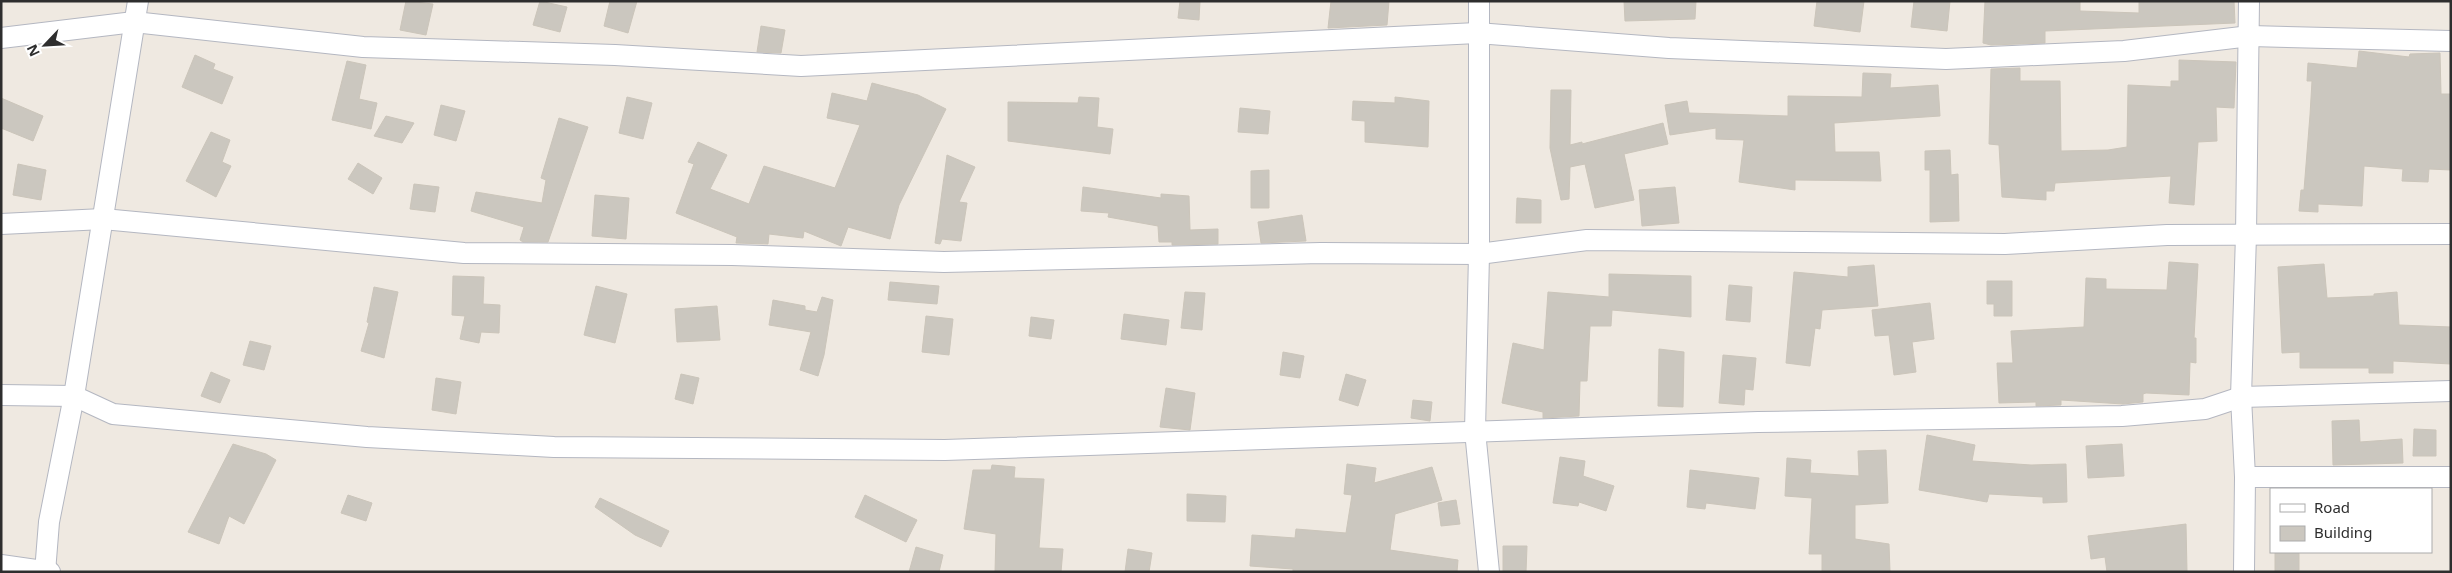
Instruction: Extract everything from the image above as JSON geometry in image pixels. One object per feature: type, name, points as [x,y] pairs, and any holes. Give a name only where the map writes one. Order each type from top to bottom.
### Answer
[{"type":"street","points":[[1,565],[47,571],[49,522],[74,396],[138,1]]},
{"type":"street","points":[[1479,1],[1477,33],[1479,254],[1475,431],[1489,572]]},
{"type":"street","points":[[2244,572],[2245,477],[2241,397],[2246,235],[2249,1]]},
{"type":"street","points":[[1,38],[134,22],[363,47],[615,55],[801,66],[1477,33],[1670,48],[1946,59],[2124,51],[2250,36],[2451,41]]},
{"type":"street","points":[[1,224],[103,219],[464,253],[732,255],[944,262],[1321,253],[1479,254],[1586,240],[2005,244],[2167,235],[2451,234]]},
{"type":"street","points":[[1,395],[74,396],[113,414],[367,437],[554,447],[945,450],[1768,422],[2138,415],[2205,409],[2241,397],[2451,391]]},
{"type":"street","points":[[2245,477],[2451,477]]},
{"type":"building","points":[[406,1],[433,4],[426,35],[400,30]]},
{"type":"building","points":[[540,1],[567,7],[560,32],[533,25]]},
{"type":"building","points":[[610,1],[637,1],[628,33],[604,26]]},
{"type":"building","points":[[1180,1],[1200,1],[1199,20],[1178,18]]},
{"type":"building","points":[[1331,1],[1389,1],[1387,25],[1328,28]]},
{"type":"building","points":[[1624,1],[1696,1],[1695,19],[1625,21]]},
{"type":"building","points":[[1817,1],[1864,1],[1860,32],[1814,26]]},
{"type":"building","points":[[1914,1],[1950,1],[1947,31],[1911,27]]},
{"type":"building","points":[[1985,1],[2080,1],[2080,11],[2139,13],[2139,1],[2234,1],[2235,23],[2045,31],[2045,43],[1991,45],[1983,43]]},
{"type":"building","points":[[761,26],[785,30],[781,53],[757,52]]},
{"type":"building","points":[[2359,51],[2409,57],[2410,54],[2440,53],[2441,94],[2451,94],[2451,170],[2429,169],[2428,182],[2402,181],[2403,169],[2364,166],[2362,206],[2318,204],[2318,212],[2299,211],[2301,190],[2304,190],[2310,115],[2312,81],[2307,81],[2308,63],[2357,68]]},
{"type":"building","points":[[195,55],[215,64],[213,69],[233,77],[222,104],[182,87]]},
{"type":"building","points":[[2179,60],[2236,62],[2234,108],[2216,107],[2217,141],[2198,142],[2194,205],[2169,203],[2171,176],[2055,183],[2054,191],[2046,191],[2046,200],[2002,197],[1999,145],[1989,144],[1991,69],[2020,68],[2020,81],[2060,81],[2061,151],[2108,150],[2127,147],[2128,85],[2171,87],[2171,81],[2179,81]]},
{"type":"building","points":[[347,61],[366,65],[359,99],[377,103],[371,129],[332,120]]},
{"type":"building","points":[[1863,73],[1891,74],[1890,88],[1938,85],[1940,116],[1834,123],[1835,152],[1879,152],[1881,181],[1795,180],[1795,190],[1739,182],[1744,140],[1716,139],[1716,128],[1670,135],[1665,105],[1687,101],[1689,113],[1788,116],[1788,96],[1862,97]]},
{"type":"building","points":[[872,83],[918,95],[946,109],[899,205],[890,239],[848,227],[841,246],[804,231],[803,238],[769,234],[768,244],[736,243],[737,237],[676,213],[694,164],[688,162],[698,142],[727,155],[710,189],[749,204],[764,166],[835,188],[860,125],[827,118],[832,93],[867,101]]},
{"type":"building","points":[[1551,90],[1571,90],[1570,145],[1582,142],[1582,144],[1663,123],[1668,144],[1624,154],[1634,200],[1595,208],[1585,164],[1570,167],[1569,199],[1561,200],[1550,148]]},
{"type":"building","points":[[627,97],[652,103],[643,139],[619,133]]},
{"type":"building","points":[[1079,97],[1099,98],[1097,127],[1113,129],[1110,154],[1008,141],[1008,102],[1078,103]]},
{"type":"building","points":[[1395,97],[1429,101],[1428,147],[1365,142],[1365,121],[1352,120],[1353,101],[1395,103]]},
{"type":"building","points":[[1,98],[43,116],[33,141],[1,128]]},
{"type":"building","points":[[441,105],[465,111],[456,141],[434,135]]},
{"type":"building","points":[[1240,108],[1270,111],[1268,134],[1238,132]]},
{"type":"building","points":[[386,116],[414,123],[402,143],[374,136]]},
{"type":"building","points":[[559,118],[588,127],[548,242],[523,242],[520,240],[524,227],[471,211],[476,192],[542,203],[546,180],[541,178]]},
{"type":"building","points":[[211,132],[230,140],[222,162],[231,166],[216,197],[186,181]]},
{"type":"building","points":[[1950,150],[1951,175],[1958,174],[1959,221],[1930,222],[1930,170],[1925,170],[1925,151]]},
{"type":"building","points":[[947,155],[975,167],[959,202],[967,203],[961,241],[942,239],[940,244],[935,243]]},
{"type":"building","points":[[358,163],[382,178],[373,194],[348,179]]},
{"type":"building","points":[[18,164],[46,170],[41,200],[13,195]]},
{"type":"building","points":[[1269,170],[1269,208],[1251,208],[1251,171]]},
{"type":"building","points":[[414,184],[439,187],[435,212],[410,209]]},
{"type":"building","points":[[1083,187],[1161,198],[1161,194],[1189,196],[1190,230],[1218,229],[1218,244],[1172,245],[1172,242],[1159,242],[1158,226],[1108,217],[1109,213],[1081,211]]},
{"type":"building","points":[[1675,187],[1679,223],[1642,226],[1639,190]]},
{"type":"building","points":[[595,195],[629,198],[626,239],[592,236]]},
{"type":"building","points":[[1517,198],[1541,200],[1541,223],[1516,223]]},
{"type":"building","points":[[1302,215],[1306,241],[1261,243],[1258,222]]},
{"type":"building","points":[[2169,262],[2198,264],[2194,338],[2196,338],[2196,363],[2190,362],[2189,395],[2146,393],[2143,394],[2143,402],[2123,404],[2061,400],[2061,405],[2036,406],[2036,402],[1999,403],[1997,363],[2013,363],[2011,331],[2084,327],[2086,278],[2106,279],[2106,289],[2167,290]]},
{"type":"building","points":[[2324,264],[2327,298],[2374,296],[2374,294],[2397,292],[2399,325],[2451,327],[2451,364],[2393,361],[2393,373],[2369,373],[2369,368],[2300,368],[2300,352],[2282,353],[2278,267]]},
{"type":"building","points":[[1874,265],[1878,306],[1822,310],[1820,329],[1815,328],[1810,366],[1786,363],[1794,272],[1848,277],[1848,267]]},
{"type":"building","points":[[1609,274],[1691,276],[1691,317],[1612,310],[1611,326],[1590,326],[1587,381],[1580,381],[1579,416],[1543,418],[1543,412],[1502,403],[1513,343],[1544,350],[1548,292],[1609,297]]},
{"type":"building","points":[[453,276],[484,277],[483,304],[500,305],[499,333],[481,332],[479,343],[460,339],[465,316],[452,315]]},
{"type":"building","points":[[1987,281],[2012,281],[2012,316],[1994,316],[1994,304],[1987,304]]},
{"type":"building","points":[[890,282],[939,286],[937,304],[888,300]]},
{"type":"building","points":[[1729,285],[1752,287],[1750,322],[1726,320]]},
{"type":"building","points":[[596,286],[627,294],[615,343],[584,335]]},
{"type":"building","points":[[374,287],[398,292],[384,358],[361,351],[369,323],[367,322]]},
{"type":"building","points":[[1185,292],[1205,293],[1202,330],[1181,328]]},
{"type":"building","points":[[822,297],[833,300],[824,355],[818,376],[800,370],[811,332],[769,325],[773,300],[805,306],[805,310],[817,312]]},
{"type":"building","points":[[1930,303],[1934,339],[1912,342],[1916,372],[1894,375],[1889,335],[1875,336],[1872,310]]},
{"type":"building","points":[[717,306],[720,340],[677,342],[675,309]]},
{"type":"building","points":[[1124,314],[1169,320],[1166,345],[1121,339]]},
{"type":"building","points":[[926,316],[953,319],[949,355],[922,352]]},
{"type":"building","points":[[1031,317],[1054,320],[1051,339],[1029,336]]},
{"type":"building","points":[[250,341],[271,346],[264,370],[243,365]]},
{"type":"building","points":[[1659,349],[1684,352],[1683,407],[1658,406]]},
{"type":"building","points":[[1283,352],[1304,356],[1300,378],[1280,375]]},
{"type":"building","points":[[1723,355],[1756,358],[1753,390],[1745,389],[1744,405],[1719,403]]},
{"type":"building","points":[[211,372],[230,380],[220,403],[201,396]]},
{"type":"building","points":[[681,374],[699,378],[693,404],[675,399]]},
{"type":"building","points":[[1346,374],[1366,380],[1358,406],[1339,400]]},
{"type":"building","points":[[436,378],[461,382],[456,414],[432,410]]},
{"type":"building","points":[[1166,388],[1195,393],[1190,430],[1160,427]]},
{"type":"building","points":[[1413,400],[1432,402],[1430,421],[1411,418]]},
{"type":"building","points":[[2359,420],[2360,442],[2402,439],[2403,463],[2333,465],[2332,421]]},
{"type":"building","points":[[2414,429],[2436,430],[2436,456],[2413,456]]},
{"type":"building","points":[[1927,435],[1975,445],[1972,461],[2031,465],[2066,464],[2067,502],[2043,503],[2043,497],[1989,494],[1987,502],[1919,490]]},
{"type":"building","points":[[233,444],[266,454],[276,460],[244,524],[229,516],[219,544],[188,532]]},
{"type":"building","points":[[2122,444],[2124,476],[2088,478],[2086,446]]},
{"type":"building","points":[[1886,450],[1888,503],[1855,505],[1855,539],[1889,544],[1890,572],[1822,572],[1822,554],[1809,554],[1812,498],[1785,496],[1787,458],[1811,460],[1810,473],[1859,476],[1858,451]]},
{"type":"building","points":[[1560,457],[1585,461],[1583,476],[1614,486],[1606,511],[1579,502],[1578,506],[1553,503]]},
{"type":"building","points":[[1347,464],[1376,468],[1374,483],[1432,467],[1442,500],[1395,514],[1390,550],[1458,560],[1457,572],[1293,572],[1293,569],[1250,566],[1252,535],[1295,538],[1296,529],[1346,533],[1352,495],[1344,494]]},
{"type":"building","points":[[992,465],[1015,467],[1014,478],[1044,479],[1039,548],[1063,549],[1061,572],[995,572],[996,534],[964,529],[973,470],[991,470]]},
{"type":"building","points":[[1690,470],[1759,478],[1755,509],[1706,503],[1705,509],[1687,507]]},
{"type":"building","points":[[1187,494],[1226,496],[1225,522],[1187,521]]},
{"type":"building","points":[[348,495],[372,503],[366,521],[341,513]]},
{"type":"building","points":[[865,495],[917,520],[906,542],[855,517]]},
{"type":"building","points":[[600,498],[669,531],[661,547],[635,535],[595,507]]},
{"type":"building","points":[[1456,500],[1460,524],[1441,526],[1438,503]]},
{"type":"building","points":[[2186,524],[2187,572],[2107,572],[2105,557],[2091,559],[2088,536]]},
{"type":"building","points":[[1503,546],[1527,546],[1526,572],[1503,571]]},
{"type":"building","points":[[916,547],[943,555],[939,572],[909,572]]},
{"type":"building","points":[[1128,549],[1152,553],[1149,572],[1125,572]]},
{"type":"building","points":[[2275,553],[2299,553],[2299,572],[2275,572]]}]
